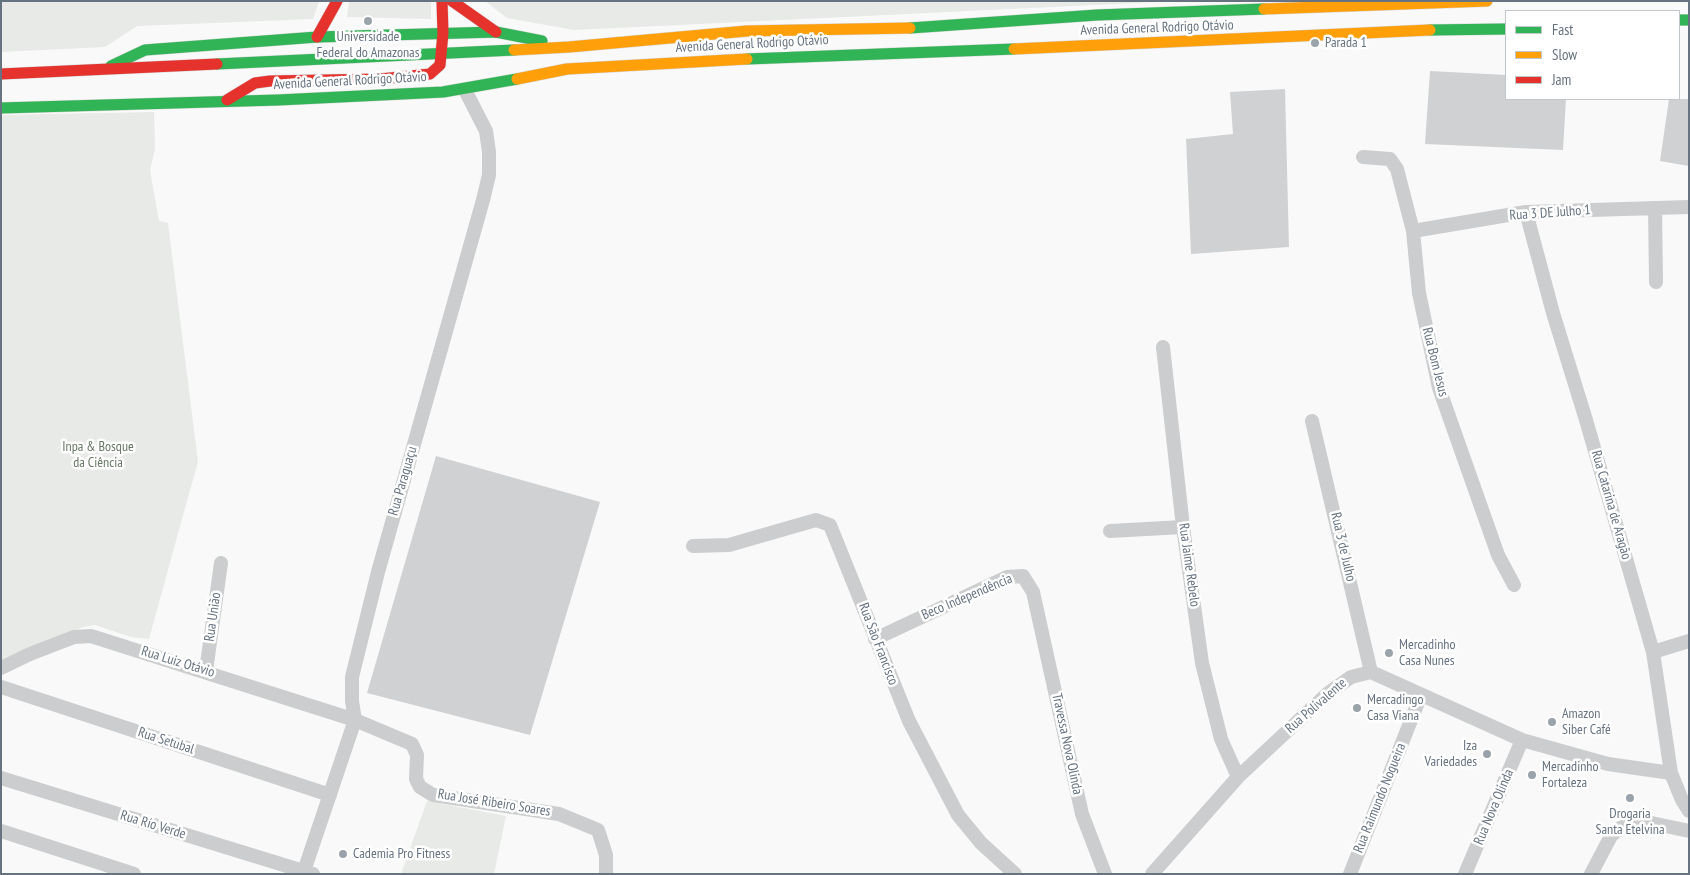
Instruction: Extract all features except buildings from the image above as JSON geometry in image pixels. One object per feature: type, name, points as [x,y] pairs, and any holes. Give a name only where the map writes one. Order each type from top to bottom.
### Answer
[{"type":"main road","points":[[317,37],[337,1]]},
{"type":"main road","points":[[227,100],[255,84],[270,81],[388,78],[430,74],[440,65],[443,33],[442,1]]},
{"type":"main road","points":[[452,1],[496,32]]},
{"type":"main road","name":"Avenida General Rodrigo Otávio","points":[[1,74],[98,71],[257,60],[569,46],[747,31],[902,28],[1097,16],[1487,1]]},
{"type":"main road","name":"Avenida General Rodrigo Otávio","points":[[1,108],[287,99],[466,90],[501,81],[577,68],[774,58],[1285,38],[1401,30],[1505,29]]},
{"type":"main road","name":"Avenida General Rodrigo Otávio","points":[[98,71],[145,50],[317,37],[496,32],[569,46]]},
{"type":"street","name":"Rua Paraguaçu","points":[[307,873],[355,720],[352,701],[352,678],[373,591],[488,175],[490,152],[486,131],[466,90]]},
{"type":"street","name":"Rua Bom Jesus","points":[[1363,157],[1390,159],[1394,162],[1413,231],[1419,293],[1439,388],[1498,555],[1514,585]]},
{"type":"street","name":"Rua 3 DE Julho 1","points":[[1413,231],[1526,212],[1689,207]]},
{"type":"street","points":[[1654,208],[1656,282]]},
{"type":"street","name":"Rua Catarina de Aragão","points":[[1526,212],[1553,313],[1653,652],[1671,773],[1685,806]]},
{"type":"street","name":"Rua Jaime Rebelo","points":[[1163,347],[1183,527],[1210,702],[1221,739],[1238,777]]},
{"type":"street","name":"Rua 3 de Julho","points":[[1312,422],[1371,672]]},
{"type":"street","name":"Rua São Francisco","points":[[693,546],[729,545],[764,537],[810,521],[827,522],[848,566],[875,639],[909,721],[958,815],[981,842],[1015,874]]},
{"type":"street","points":[[1110,531],[1183,527]]},
{"type":"street","name":"Rua União","points":[[206,671],[221,563]]},
{"type":"street","name":"Beco Independência","points":[[875,639],[967,595],[1007,577],[1016,575],[1023,576],[1028,581],[1038,612]]},
{"type":"street","name":"Travessa Nova Olinda","points":[[1038,612],[1082,814],[1105,874]]},
{"type":"street","name":"Rua Luiz Otávio","points":[[1,668],[30,654],[74,637],[91,636],[206,671],[355,720]]},
{"type":"street","points":[[1653,652],[1689,641]]},
{"type":"street","points":[[1371,672],[1522,740],[1608,764],[1671,773]]},
{"type":"street","name":"Rua Polivalente","points":[[1152,874],[1238,777],[1327,694],[1351,677],[1371,672]]},
{"type":"street","name":"Rua Setubal","points":[[1,687],[330,795]]},
{"type":"street","name":"Rua Raimundo Nogueira","points":[[1350,874],[1421,695]]},
{"type":"street","name":"Rua José Ribeiro Soares","points":[[355,720],[412,744],[417,755],[416,779],[420,787],[433,794],[559,814],[598,830],[606,855],[606,874]]},
{"type":"street","name":"Rua Nova Olinda","points":[[1465,874],[1522,740]]},
{"type":"street","name":"Rua Río Verde","points":[[1,778],[307,873]]},
{"type":"street","points":[[1591,874],[1611,836],[1620,828],[1637,820],[1689,831]]},
{"type":"street","points":[[1,831],[134,874]]},
{"type":"green space","points":[[1,1],[319,1],[313,19],[137,26],[105,47],[1,52]]},
{"type":"green space","points":[[349,1],[431,1],[431,19],[347,17]]},
{"type":"green space","points":[[485,1],[1177,1],[574,30],[507,18]]},
{"type":"green space","name":"Inpa & Bosque da Ciência","points":[[154,112],[155,149],[150,170],[159,221],[168,223],[198,462],[149,639],[131,637],[95,625],[83,627],[1,660],[1,115]]},
{"type":"green space","points":[[427,801],[506,816],[494,874],[401,874]]},
{"type":"traffic: fast","points":[[910,28],[1097,15],[1264,9]]},
{"type":"traffic: fast","points":[[1680,20],[1689,20]]},
{"type":"traffic: fast","points":[[1430,30],[1505,29]]},
{"type":"traffic: fast","points":[[111,66],[145,50],[317,37],[496,32],[542,41]]},
{"type":"traffic: fast","points":[[747,59],[1014,49]]},
{"type":"traffic: fast","points":[[217,64],[514,50]]},
{"type":"traffic: fast","points":[[1,108],[278,100],[443,92],[517,79]]},
{"type":"traffic: slow","points":[[1264,9],[1487,1]]},
{"type":"traffic: slow","points":[[514,50],[747,31],[910,28]]},
{"type":"traffic: slow","points":[[1014,49],[1430,30]]},
{"type":"traffic: slow","points":[[517,79],[567,69],[747,59]]},
{"type":"traffic: jam","points":[[317,37],[337,1]]},
{"type":"traffic: jam","points":[[227,100],[255,83],[270,81],[380,79],[430,74],[440,65],[443,33],[442,1]]},
{"type":"traffic: jam","points":[[452,1],[496,32]]},
{"type":"traffic: jam","points":[[1,74],[217,64]]},
{"type":"place","name":"Universidade Federal do Amazonas","points":[[368,21]]},
{"type":"place","name":"Parada 1","points":[[1315,43]]},
{"type":"place","name":"Mercadinho Casa Nunes","points":[[1389,653]]},
{"type":"place","name":"Mercadingo Casa Viana","points":[[1357,708]]},
{"type":"place","name":"Amazon Siber Café","points":[[1552,722]]},
{"type":"place","name":"Iza Variedades","points":[[1487,754]]},
{"type":"place","name":"Mercadinho Fortaleza","points":[[1532,775]]},
{"type":"place","name":"Drogaria Santa Etelvina","points":[[1630,798]]},
{"type":"place","name":"Cademia Pro Fitness","points":[[343,854]]}]
